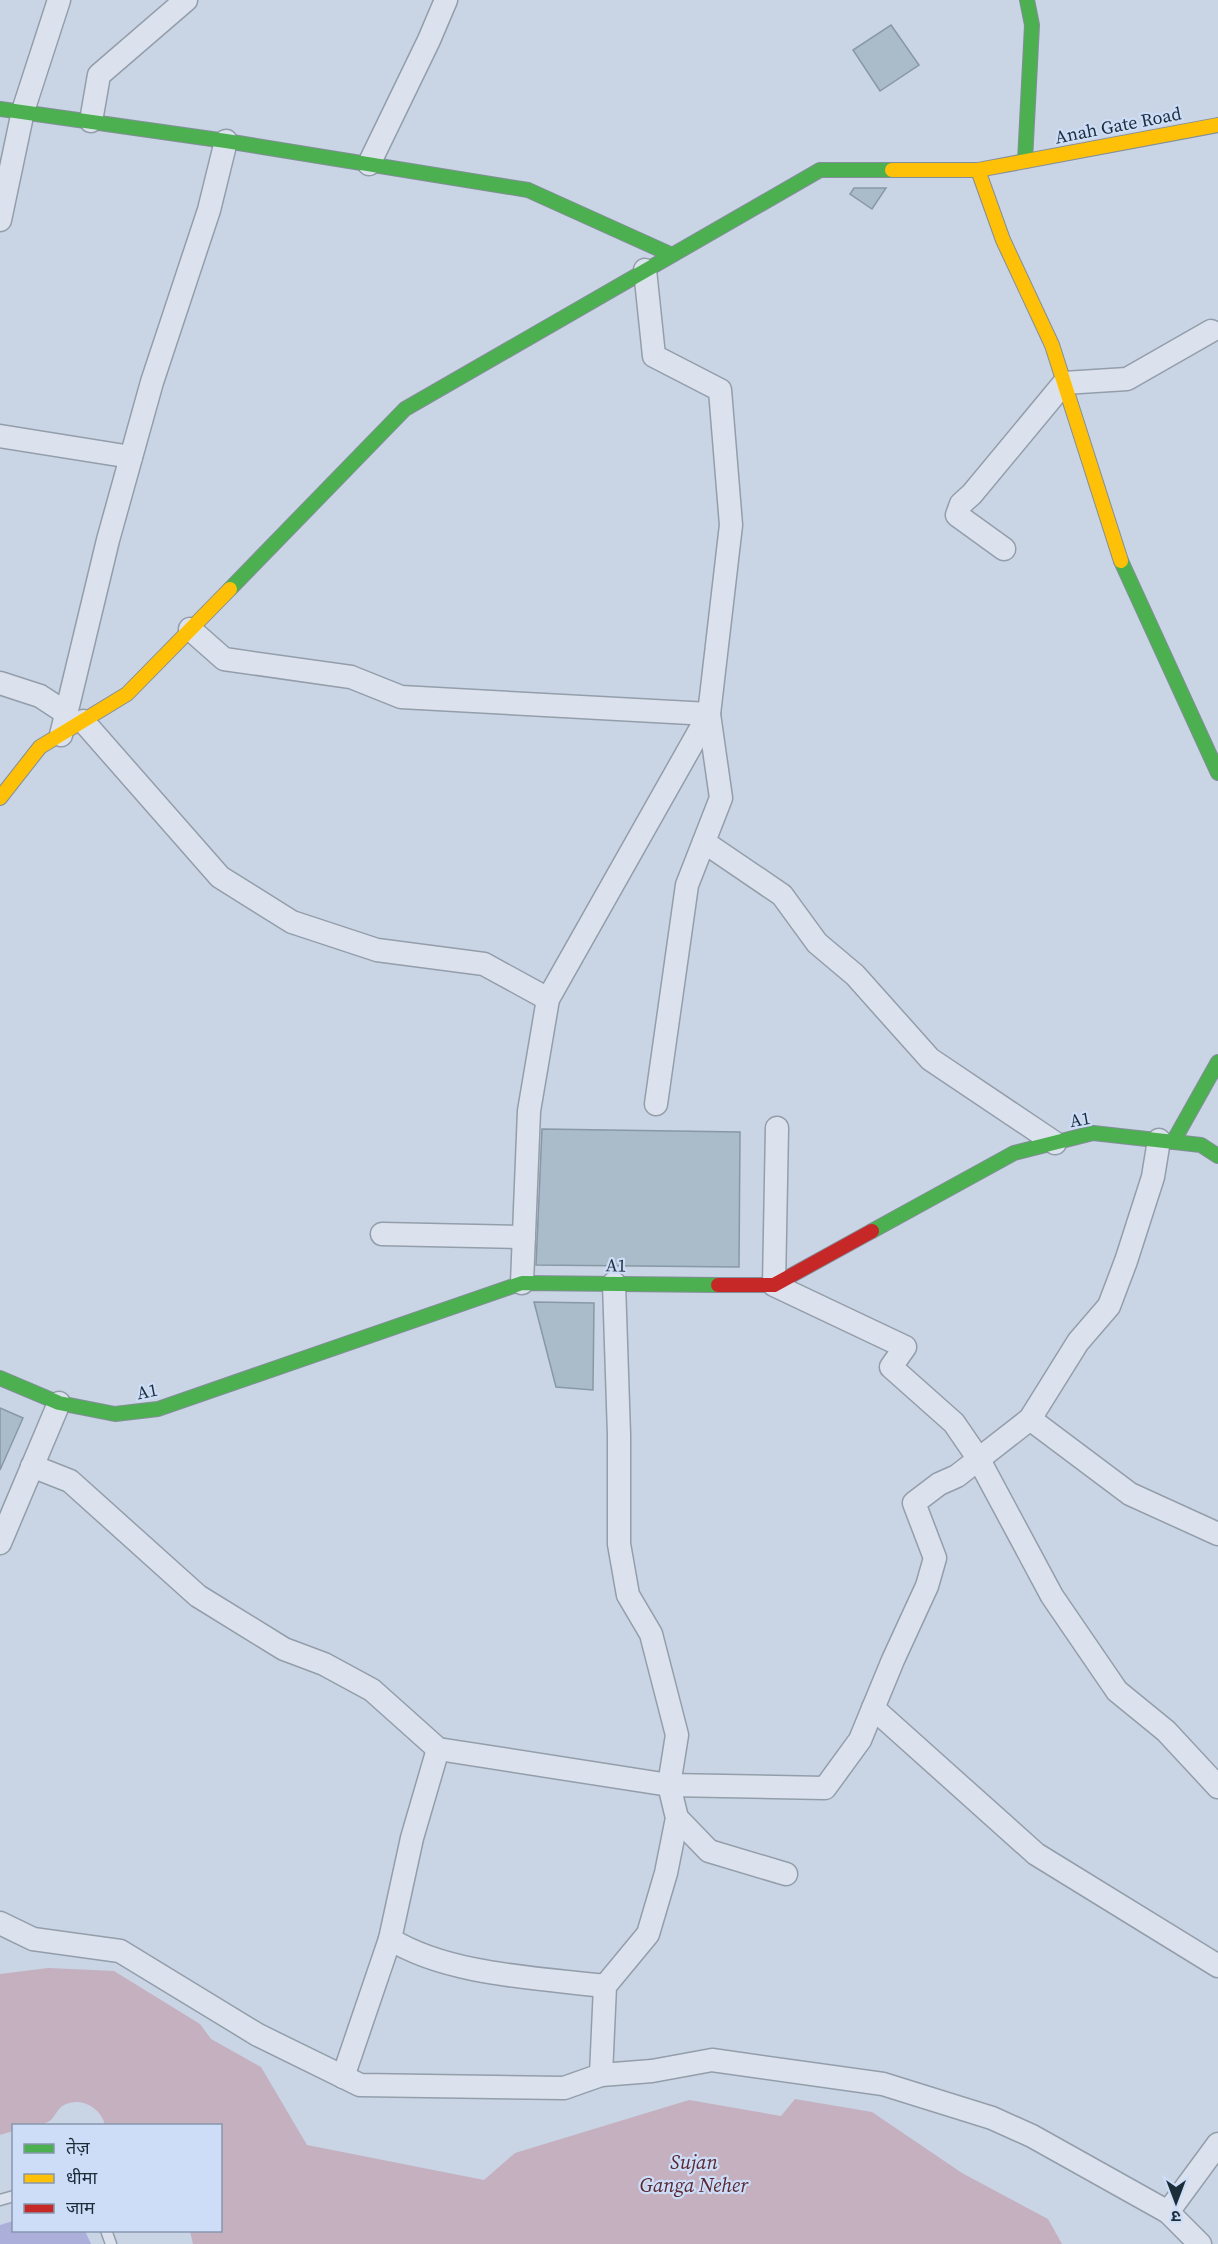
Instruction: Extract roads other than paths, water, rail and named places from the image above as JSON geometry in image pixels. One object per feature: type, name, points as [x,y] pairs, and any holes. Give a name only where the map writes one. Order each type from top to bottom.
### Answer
[{"type":"street","points":[[0,220],[22,111],[59,0]]},
{"type":"street","points":[[91,121],[99,75],[186,0]]},
{"type":"street","points":[[369,164],[446,0]]},
{"type":"street","points":[[1025,161],[1032,25],[1027,0]]},
{"type":"street","points":[[0,109],[226,141],[528,190],[672,255]]},
{"type":"street","name":"Anah Gate Road","points":[[0,798],[40,747],[70,723],[127,694],[405,409],[820,170],[978,170],[1218,125]]},
{"type":"street","points":[[70,723],[108,540],[152,382],[209,210],[226,141]]},
{"type":"street","points":[[978,170],[1003,240],[1052,345],[1119,556],[1218,773]]},
{"type":"street","points":[[645,270],[654,356],[720,390],[730,525],[709,714],[721,798],[687,885],[656,1104]]},
{"type":"street","points":[[1004,549],[957,514],[961,504],[972,494],[1064,383],[1127,379],[1211,330]]},
{"type":"street","points":[[0,436],[131,457]]},
{"type":"street","points":[[190,629],[224,659],[351,676],[401,697],[709,714]]},
{"type":"street","points":[[0,683],[40,696],[70,723],[220,877],[292,922],[376,950],[484,964],[548,999]]},
{"type":"street","points":[[522,1283],[529,1112],[548,999],[709,714]]},
{"type":"street","points":[[704,842],[782,896],[817,943],[855,975],[930,1059],[1055,1143]]},
{"type":"street","points":[[32,1466],[70,1481],[198,1596],[284,1649],[324,1664],[372,1690],[438,1749],[669,1785],[825,1788],[860,1740],[927,1586],[935,1558],[914,1503],[939,1484],[957,1476],[1030,1419],[1078,1342],[1109,1306],[1166,1141],[1218,1062]]},
{"type":"street","points":[[777,1128],[774,1286],[905,1347],[891,1367],[954,1423],[978,1458],[1052,1596],[1117,1691],[1166,1731],[1218,1787]]},
{"type":"street","name":"A1","points":[[0,1378],[59,1403],[115,1414],[158,1409],[522,1283],[774,1286],[1014,1153],[1093,1133],[1201,1145],[1218,1156]]},
{"type":"street","points":[[382,1234],[524,1237]]},
{"type":"street","points":[[601,2075],[605,1986],[648,1934],[666,1873],[677,1818],[669,1785],[677,1735],[651,1634],[628,1595],[619,1544],[619,1435],[614,1283]]},
{"type":"street","points":[[0,1543],[59,1403]]},
{"type":"street","points":[[1030,1419],[1130,1494],[1218,1534]]},
{"type":"street","points":[[873,1708],[1036,1854],[1218,1966]]},
{"type":"street","points":[[344,2077],[390,1939],[412,1838],[438,1749]]},
{"type":"street","points":[[677,1818],[709,1851],[786,1874]]},
{"type":"street","points":[[0,1923],[33,1939],[120,1951],[258,2035],[360,2085],[564,2088],[601,2075],[652,2071],[712,2060],[883,2084],[992,2118],[1032,2136],[1168,2212],[1200,2244]]},
{"type":"street","points":[[390,1939],[407,1950],[477,1970],[605,1986]]},
{"type":"street","points":[[1168,2212],[1209,2174],[1218,2144]]},
{"type":"water","name":"Sujan Ganga Neher","points":[[48,1968],[114,1971],[200,2024],[211,2039],[261,2067],[307,2145],[484,2180],[515,2153],[689,2100],[781,2116],[795,2099],[872,2112],[962,2173],[1048,2219],[1062,2244],[193,2244],[190,2232],[222,2232],[222,2124],[105,2124],[95,2109],[77,2102],[64,2105],[51,2120],[43,2124],[12,2124],[12,2131],[0,2135],[0,1974]]}]
